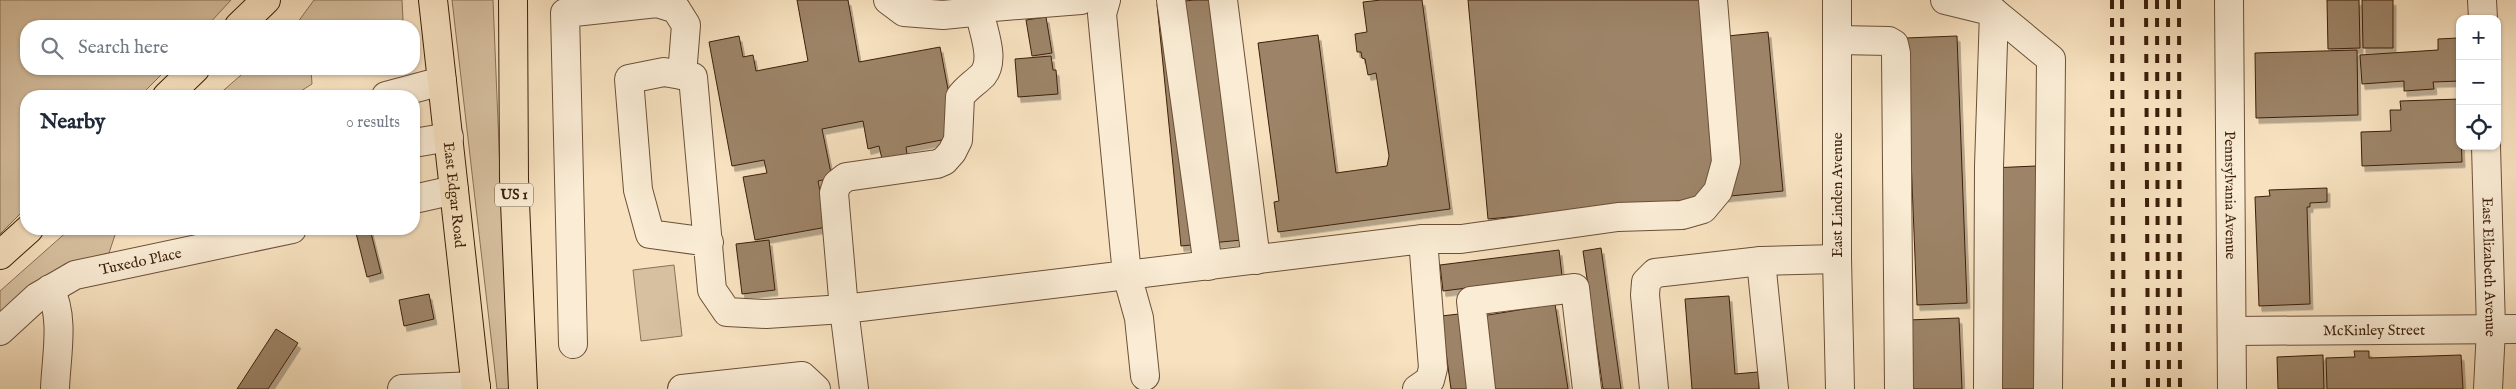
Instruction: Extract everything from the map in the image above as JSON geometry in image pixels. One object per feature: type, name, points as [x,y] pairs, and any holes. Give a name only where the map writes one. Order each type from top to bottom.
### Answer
[{"type":"highway","points":[[245,20],[266,0]]},
{"type":"highway","name":"East Edgar Road","points":[[433,0],[476,387]]},
{"type":"highway","name":"US 1","points":[[512,0],[512,120],[523,389]]},
{"type":"highway","points":[[173,90],[189,75]]},
{"type":"highway","points":[[0,255],[22,235]]},
{"type":"street","points":[[888,0],[904,12],[944,15],[983,12],[993,7],[1081,0]]},
{"type":"street","points":[[1106,0],[1102,14],[1128,275],[1139,318],[1145,376]]},
{"type":"street","points":[[1171,0],[1208,266]]},
{"type":"street","points":[[1223,0],[1256,260]]},
{"type":"street","points":[[709,242],[650,234],[638,190],[629,79],[664,72],[693,77],[698,154],[709,242],[712,290],[727,312],[766,314],[844,309],[1423,239],[1461,239],[1618,217],[1682,215],[1703,208],[1718,191],[1726,162],[1713,0]]},
{"type":"street","name":"East Linden Avenue","points":[[1837,0],[1837,259],[1840,389]]},
{"type":"street","points":[[1945,0],[1994,12],[2051,59],[2048,389]]},
{"type":"street","name":"Pennsylvania Avenue","points":[[2228,0],[2232,389]]},
{"type":"street","points":[[2482,0],[2483,15]]},
{"type":"street","points":[[573,344],[565,13],[657,3],[676,9],[686,25],[682,75]]},
{"type":"street","points":[[854,389],[844,309],[834,193],[837,184],[846,177],[937,164],[952,152],[958,140],[960,97],[988,66],[989,56],[981,18],[983,12]]},
{"type":"street","points":[[1988,389],[1989,166],[1994,12]]},
{"type":"street","points":[[1838,40],[1889,41],[1894,44],[1896,53],[1899,389]]},
{"type":"street","points":[[408,90],[442,81]]},
{"type":"street","points":[[420,142],[449,138]]},
{"type":"street","name":"East Elizabeth Avenue","points":[[2486,150],[2503,329],[2488,389]]},
{"type":"street","points":[[420,198],[454,190]]},
{"type":"street","name":"Tuxedo Place","points":[[0,331],[37,297],[75,275],[264,235]]},
{"type":"street","points":[[1417,389],[1430,380],[1433,368],[1423,239]]},
{"type":"street","points":[[1654,389],[1645,294],[1646,282],[1655,272],[1761,261],[1837,259]]},
{"type":"street","points":[[1761,261],[1774,389]]},
{"type":"street","points":[[1481,389],[1471,302],[1575,288],[1587,389]]},
{"type":"street","points":[[50,289],[56,300],[59,314],[55,389]]},
{"type":"street","name":"McKinley Street","points":[[2232,331],[2503,329]]},
{"type":"street","points":[[682,389],[802,376],[816,389]]},
{"type":"street","points":[[402,389],[476,387]]},
{"type":"shaded area","points":[[0,0],[231,0],[213,20],[20,20],[20,75],[161,75],[146,90],[20,90],[20,214],[0,234]]},
{"type":"shaded area","points":[[314,0],[402,0],[403,20],[299,20]]},
{"type":"shaded area","points":[[452,0],[493,0],[509,389],[497,389]]},
{"type":"shaded area","points":[[241,75],[311,75],[312,84],[302,90],[224,90]]},
{"type":"shaded area","points":[[63,235],[115,235],[109,253],[65,264],[0,317],[0,291]]},
{"type":"shaded area","points":[[674,265],[682,336],[641,341],[633,270]]},
{"type":"building","points":[[797,0],[848,0],[859,62],[940,47],[957,137],[906,147],[907,154],[882,159],[879,146],[868,149],[863,121],[822,129],[832,178],[818,181],[827,227],[755,240],[743,177],[767,173],[764,160],[732,166],[709,42],[739,36],[743,57],[753,55],[756,71],[808,61]]},
{"type":"building","points":[[1194,0],[1232,0],[1262,238],[1181,246],[1157,4]]},
{"type":"building","points":[[1422,0],[1450,209],[1278,232],[1274,202],[1279,201],[1258,43],[1318,35],[1336,173],[1387,166],[1389,156],[1376,73],[1368,75],[1365,59],[1362,58],[1361,52],[1357,52],[1355,34],[1367,32],[1363,2]]},
{"type":"building","points":[[1468,0],[1703,0],[1707,38],[1768,32],[1783,191],[1488,219]]},
{"type":"building","points":[[2327,0],[2359,0],[2360,48],[2328,49]]},
{"type":"building","points":[[2362,0],[2393,0],[2393,48],[2363,48]]},
{"type":"building","points":[[1046,17],[1052,53],[1032,56],[1026,20]]},
{"type":"building","points":[[1957,36],[1967,303],[1917,305],[1906,38]]},
{"type":"building","points":[[2456,38],[2456,81],[2433,82],[2434,89],[2404,91],[2404,81],[2362,84],[2360,55],[2438,50],[2438,39]]},
{"type":"building","points":[[2357,50],[2358,115],[2256,118],[2255,53]]},
{"type":"building","points":[[1051,56],[1053,70],[1056,70],[1058,94],[1018,97],[1015,59]]},
{"type":"building","points":[[2456,99],[2456,150],[2462,150],[2462,162],[2362,166],[2361,132],[2391,131],[2390,110],[2401,110],[2400,101]]},
{"type":"building","points":[[2036,166],[2045,380],[2041,389],[2001,389],[1991,168]]},
{"type":"building","points":[[2327,188],[2327,202],[2310,203],[2310,207],[2307,207],[2310,304],[2259,306],[2255,197],[2270,196],[2269,190]]},
{"type":"building","points":[[356,235],[372,235],[381,273],[367,277]]},
{"type":"building","points":[[769,240],[775,290],[742,294],[736,244]]},
{"type":"building","points":[[1601,248],[1621,389],[1603,389],[1583,251]]},
{"type":"building","points":[[1559,250],[1562,276],[1443,291],[1440,265]]},
{"type":"building","points":[[429,294],[434,319],[404,326],[399,300]]},
{"type":"building","points":[[1729,296],[1735,374],[1758,372],[1759,389],[1692,389],[1685,299]]},
{"type":"building","points":[[1555,304],[1568,389],[1494,389],[1482,316]]},
{"type":"building","points":[[1459,314],[1469,389],[1451,389],[1441,316]]},
{"type":"building","points":[[1959,318],[1962,389],[1911,389],[1908,320]]},
{"type":"building","points":[[276,329],[298,343],[268,389],[237,389]]},
{"type":"building","points":[[2354,351],[2369,351],[2369,358],[2461,355],[2463,389],[2327,389],[2326,358],[2355,357]]},
{"type":"building","points":[[2323,355],[2324,389],[2278,389],[2277,357]]},
{"type":"railway","points":[[2112,0],[2113,389]]},
{"type":"railway","points":[[2122,0],[2124,389]]},
{"type":"railway","points":[[2146,0],[2148,389]]},
{"type":"railway","points":[[2157,0],[2158,389]]},
{"type":"railway","points":[[2168,0],[2169,389]]},
{"type":"railway","points":[[2179,0],[2180,389]]}]
